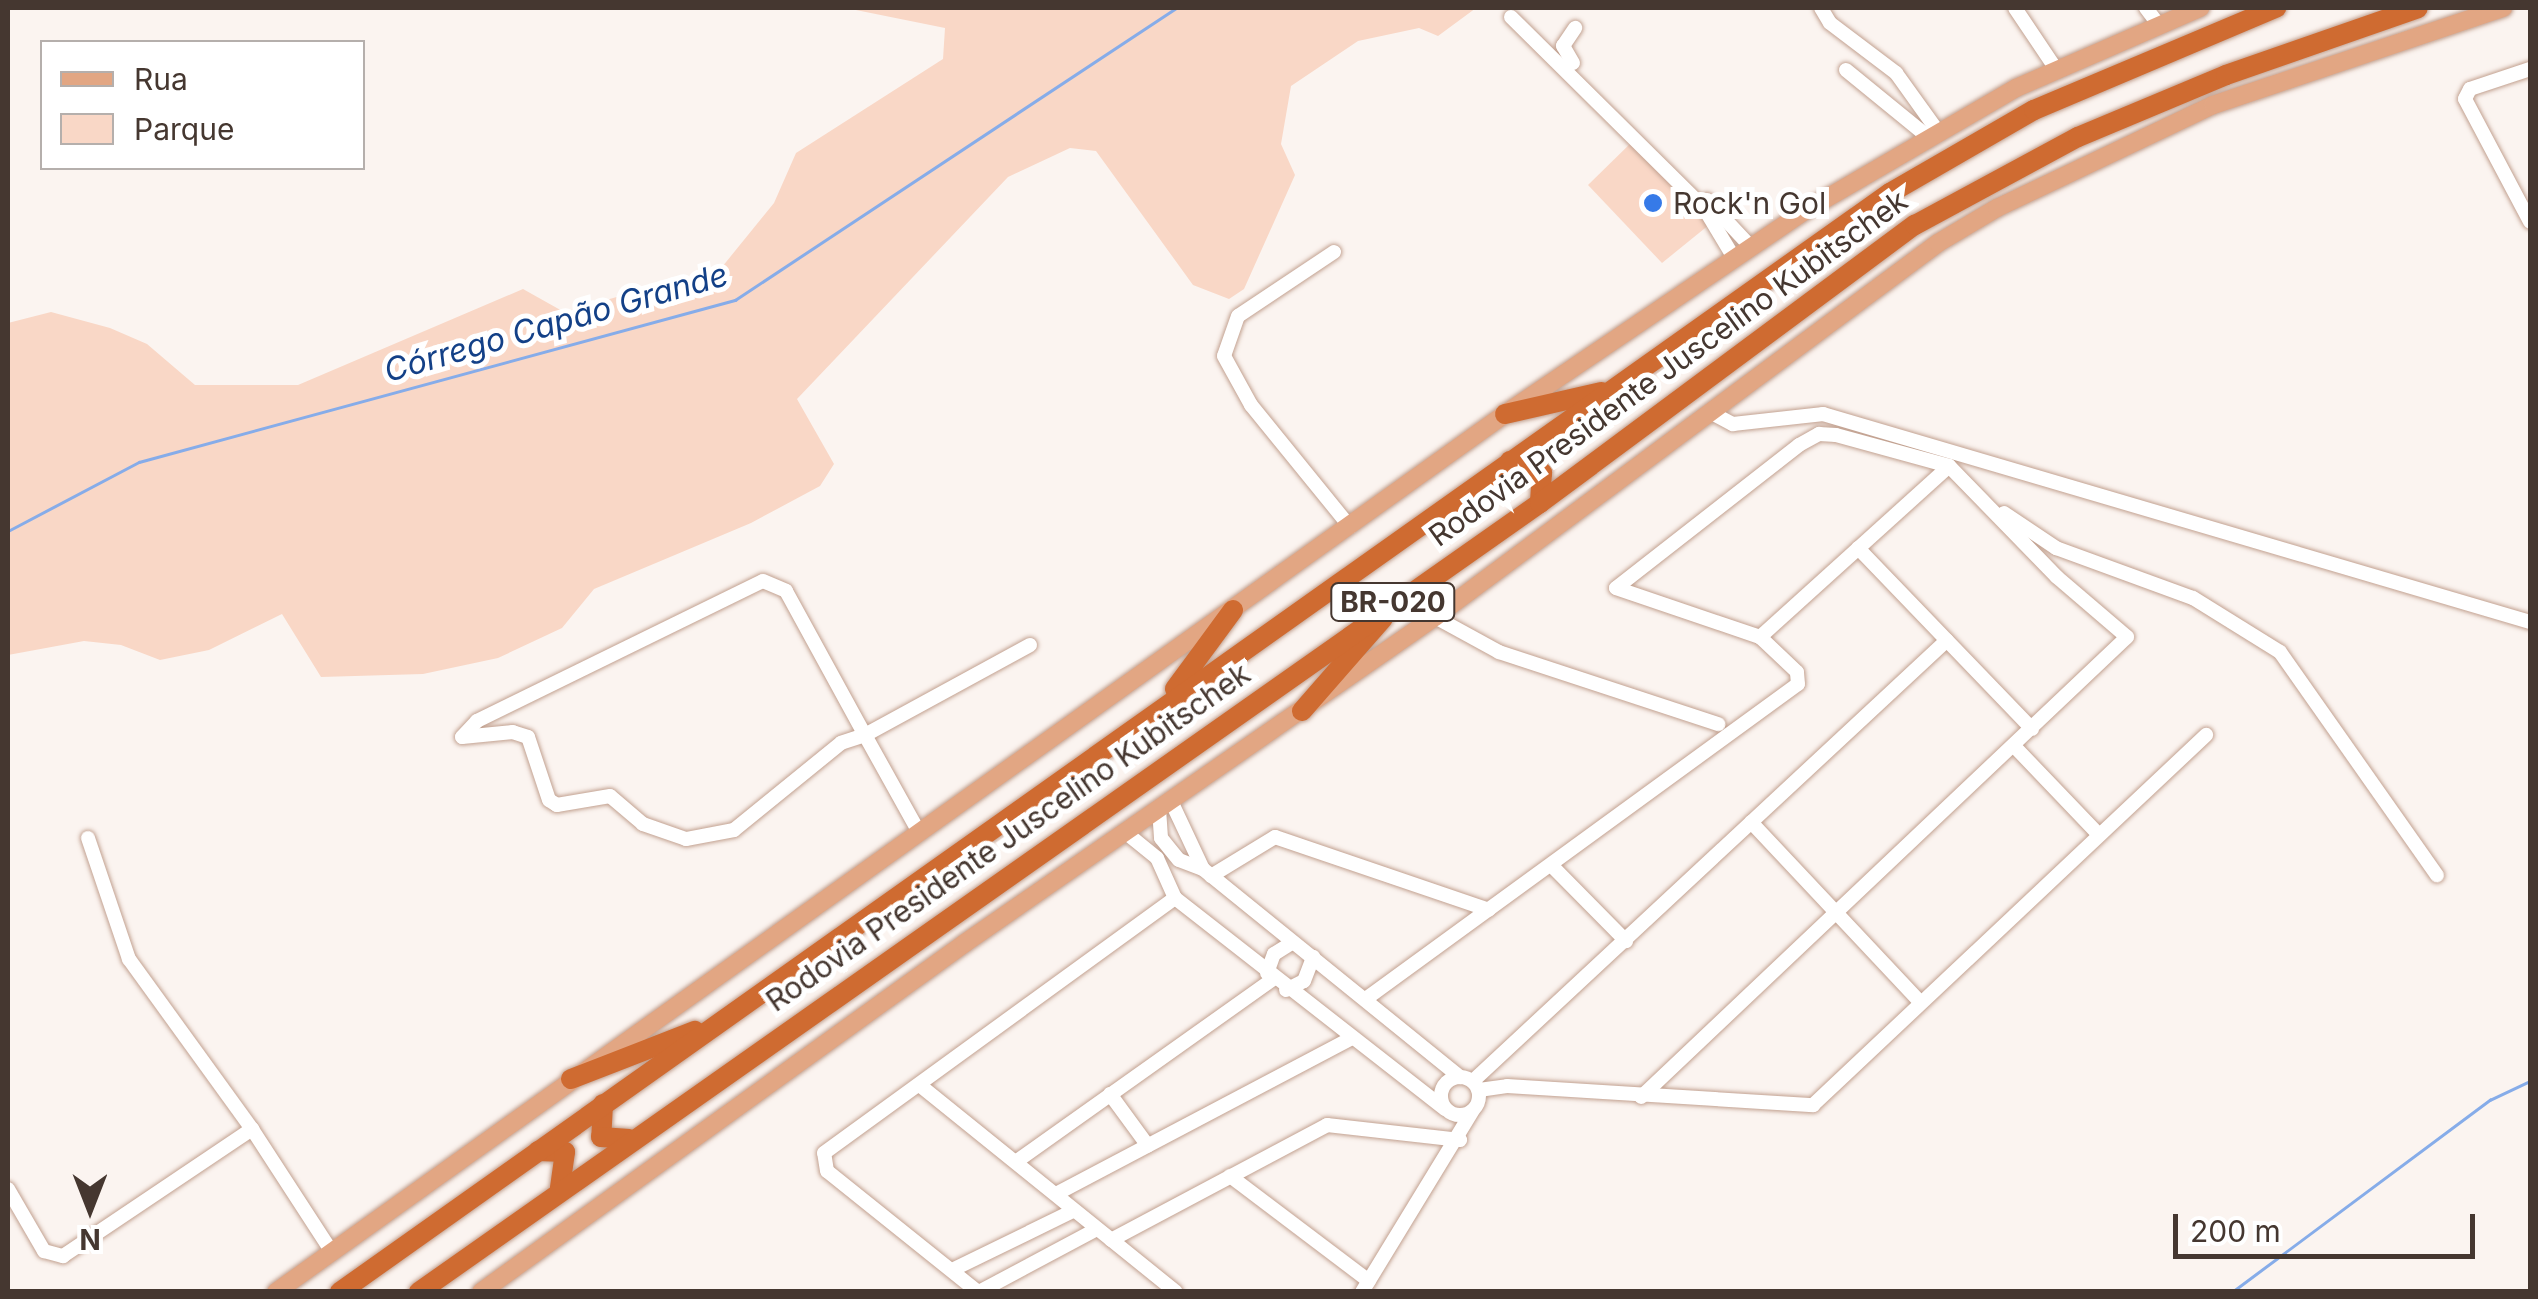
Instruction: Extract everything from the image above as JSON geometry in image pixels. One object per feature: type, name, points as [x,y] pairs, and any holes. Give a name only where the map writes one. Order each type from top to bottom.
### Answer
[{"type":"highway","name":"Rodovia Presidente Juscelino Kubitschek","points":[[340,1292],[1162,706],[1946,159],[2034,110],[2276,8]]},
{"type":"highway","name":"Rodovia Presidente Juscelino Kubitschek","points":[[418,1292],[560,1188],[1540,502],[1886,245],[2014,167],[2226,75],[2418,8]]},
{"type":"highway","points":[[1505,414],[1613,390]]},
{"type":"highway","points":[[1510,461],[1531,463],[1542,473],[1540,502]]},
{"type":"highway","points":[[1302,711],[1404,594]]},
{"type":"highway","points":[[1162,706],[1233,610]]},
{"type":"highway","points":[[571,1079],[720,1021]]},
{"type":"highway","points":[[602,1104],[602,1137],[633,1138]]},
{"type":"highway","points":[[538,1151],[566,1152],[560,1188]]},
{"type":"main road","points":[[276,1292],[1505,414],[1734,258],[1932,133],[2056,69],[2200,8]]},
{"type":"main road","points":[[481,1292],[1121,835],[1435,617],[1896,271],[1997,208],[2212,105],[2502,8]]},
{"type":"street","points":[[1821,8],[1830,24],[1896,74],[1932,133]]},
{"type":"street","points":[[2015,8],[2056,69]]},
{"type":"street","points":[[2146,8],[2160,25]]},
{"type":"street","points":[[1511,17],[1704,208],[1734,258]]},
{"type":"street","points":[[1575,28],[1563,46],[1571,61],[1751,247]]},
{"type":"street","points":[[1846,70],[1932,133]]},
{"type":"street","points":[[2530,70],[2470,89],[2465,99],[2530,222]]},
{"type":"street","points":[[1334,252],[1238,316],[1224,356],[1251,405],[1350,528]]},
{"type":"street","points":[[1710,412],[1733,424],[1823,414],[2530,622]]},
{"type":"street","points":[[1367,998],[1794,688],[1798,672],[1760,637],[1616,588],[1816,436],[1886,445],[1949,466],[2057,577],[2124,629],[2122,644],[1640,1096]]},
{"type":"street","points":[[1760,637],[1949,466]]},
{"type":"street","points":[[1981,497],[2056,548],[2194,598],[2280,652],[2437,875]]},
{"type":"street","points":[[1858,548],[2032,728]]},
{"type":"street","points":[[920,834],[865,736],[786,591],[763,581],[477,720],[462,735],[528,737],[549,800],[557,805],[610,796],[642,824],[702,840],[748,822],[841,743],[865,736],[1030,645]]},
{"type":"street","points":[[1435,617],[1499,652],[1718,724]]},
{"type":"street","points":[[1470,1083],[1947,640]]},
{"type":"street","points":[[1460,1140],[1441,1090],[1470,1083],[1812,1105],[2206,735]]},
{"type":"street","points":[[2014,746],[2099,835]]},
{"type":"street","points":[[1165,805],[1171,895]]},
{"type":"street","points":[[1165,805],[1207,872],[1470,1083],[1472,1112],[1460,1140],[1365,1286],[1230,1176]]},
{"type":"street","points":[[1751,822],[1920,1002]]},
{"type":"street","points":[[1121,835],[1167,859],[1207,872],[1275,836],[1489,910]]},
{"type":"street","points":[[1121,835],[1146,855],[1171,895],[1286,990],[1450,1112],[1472,1112]]},
{"type":"street","points":[[88,838],[129,960],[252,1129],[332,1252]]},
{"type":"street","points":[[1551,865],[1626,940]]},
{"type":"street","points":[[1096,1229],[978,1292],[822,1162],[824,1152],[922,1086],[1171,895]]},
{"type":"street","points":[[1017,1161],[1270,976],[1274,954],[1293,942]]},
{"type":"street","points":[[1286,990],[1304,982],[1313,956]]},
{"type":"street","points":[[1056,1194],[1352,1038]]},
{"type":"street","points":[[922,1086],[1176,1292]]},
{"type":"street","points":[[1110,1094],[1148,1146]]},
{"type":"street","points":[[1112,1240],[1335,1123],[1460,1140]]},
{"type":"street","points":[[8,1189],[44,1252],[63,1256],[252,1129]]},
{"type":"street","points":[[952,1270],[1073,1211]]},
{"type":"green space","points":[[846,8],[1476,8],[1438,36],[1419,28],[1358,41],[1291,86],[1281,144],[1295,175],[1244,289],[1229,299],[1193,285],[1096,151],[1070,148],[1008,177],[797,399],[834,464],[820,486],[751,523],[594,589],[562,628],[498,658],[423,674],[321,677],[282,614],[209,650],[160,660],[121,645],[84,641],[8,655],[8,323],[51,312],[110,328],[147,344],[195,385],[298,385],[523,289],[564,312],[722,267],[774,203],[796,153],[943,59],[945,28]]},
{"type":"green space","name":"Rock'n Gol","points":[[1637,137],[1715,220],[1662,263],[1588,185]]},
{"type":"waterway","name":"Córrego Capão Grande","points":[[8,531],[139,462],[735,300],[1176,8]]},
{"type":"waterway","points":[[2232,1292],[2490,1100],[2530,1081]]},
{"type":"place","name":"Rock'n Gol","points":[[1653,203]]}]
